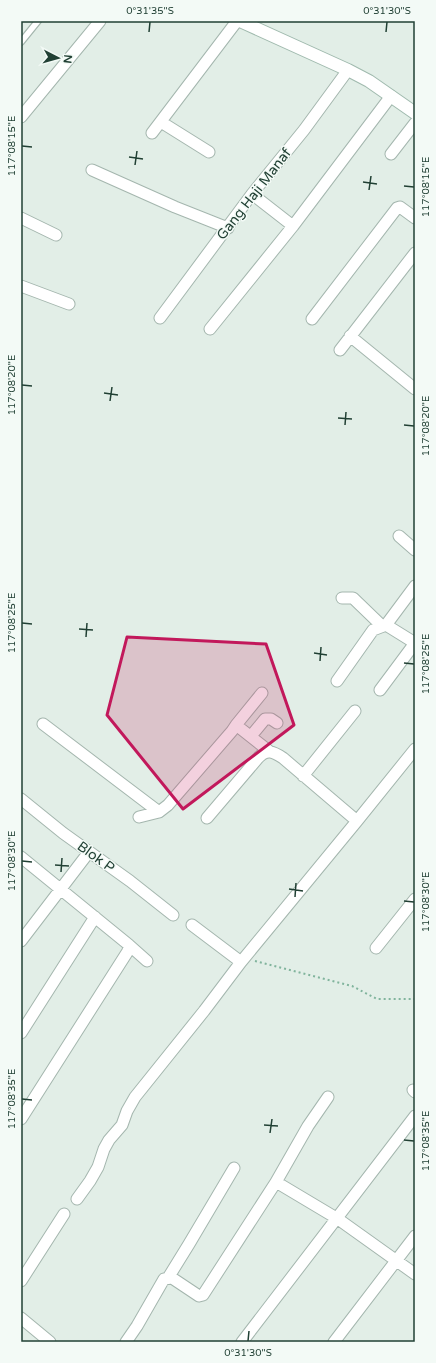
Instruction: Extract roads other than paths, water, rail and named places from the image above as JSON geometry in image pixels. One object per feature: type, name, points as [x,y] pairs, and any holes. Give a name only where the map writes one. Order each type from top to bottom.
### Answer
[{"type":"main road","points":[[240,21],[369,81],[415,113]]},
{"type":"street","points":[[21,117],[100,21]]},
{"type":"street","points":[[152,133],[237,21]]},
{"type":"street","name":"Gang Haji Manaf","points":[[160,318],[252,194],[304,130],[348,70]]},
{"type":"street","points":[[210,329],[293,226],[391,96]]},
{"type":"street","points":[[161,122],[209,152]]},
{"type":"street","points":[[391,154],[415,123]]},
{"type":"street","points":[[92,170],[175,207],[228,228]]},
{"type":"street","points":[[252,194],[293,226]]},
{"type":"street","points":[[312,319],[397,208],[400,207],[415,218]]},
{"type":"street","points":[[21,218],[56,235]]},
{"type":"street","points":[[340,350],[415,253]]},
{"type":"street","points":[[21,286],[69,304]]},
{"type":"street","points":[[350,336],[415,389]]},
{"type":"street","points":[[399,536],[415,550]]},
{"type":"street","points":[[337,681],[373,630],[387,622],[415,587]]},
{"type":"street","points":[[342,598],[353,598],[415,643],[380,690]]},
{"type":"street","points":[[138,818],[159,812],[172,800],[232,731],[262,693]]},
{"type":"street","points":[[303,776],[355,711]]},
{"type":"street","points":[[251,736],[265,719],[271,719],[277,723]]},
{"type":"street","points":[[43,724],[159,812]]},
{"type":"street","points":[[236,725],[269,751],[276,754],[357,821]]},
{"type":"street","points":[[77,1199],[98,1167],[104,1149],[109,1140],[122,1125],[127,1111],[135,1097],[243,960],[357,821],[411,761],[415,749]]},
{"type":"street","points":[[208,818],[258,758],[266,751],[269,751]]},
{"type":"street","name":"Blok P","points":[[21,799],[173,915]]},
{"type":"street","points":[[21,941],[89,852]]},
{"type":"street","points":[[22,859],[96,917],[147,961]]},
{"type":"street","points":[[376,948],[415,899]]},
{"type":"street","points":[[21,1033],[96,917]]},
{"type":"street","points":[[192,925],[243,960]]},
{"type":"street","points":[[21,1119],[128,951],[129,945]]},
{"type":"street","points":[[126,1342],[164,1279],[170,1278],[199,1296],[203,1295],[276,1182],[308,1126],[328,1097]]},
{"type":"street","points":[[242,1342],[338,1219],[415,1116]]},
{"type":"street","points":[[170,1278],[234,1168]]},
{"type":"street","points":[[276,1182],[338,1219],[415,1274]]},
{"type":"street","points":[[21,1281],[64,1214]]},
{"type":"street","points":[[334,1342],[415,1236]]},
{"type":"street","points":[[21,1318],[50,1342]]},
{"type":"lane","points":[[21,42],[38,21]]}]
